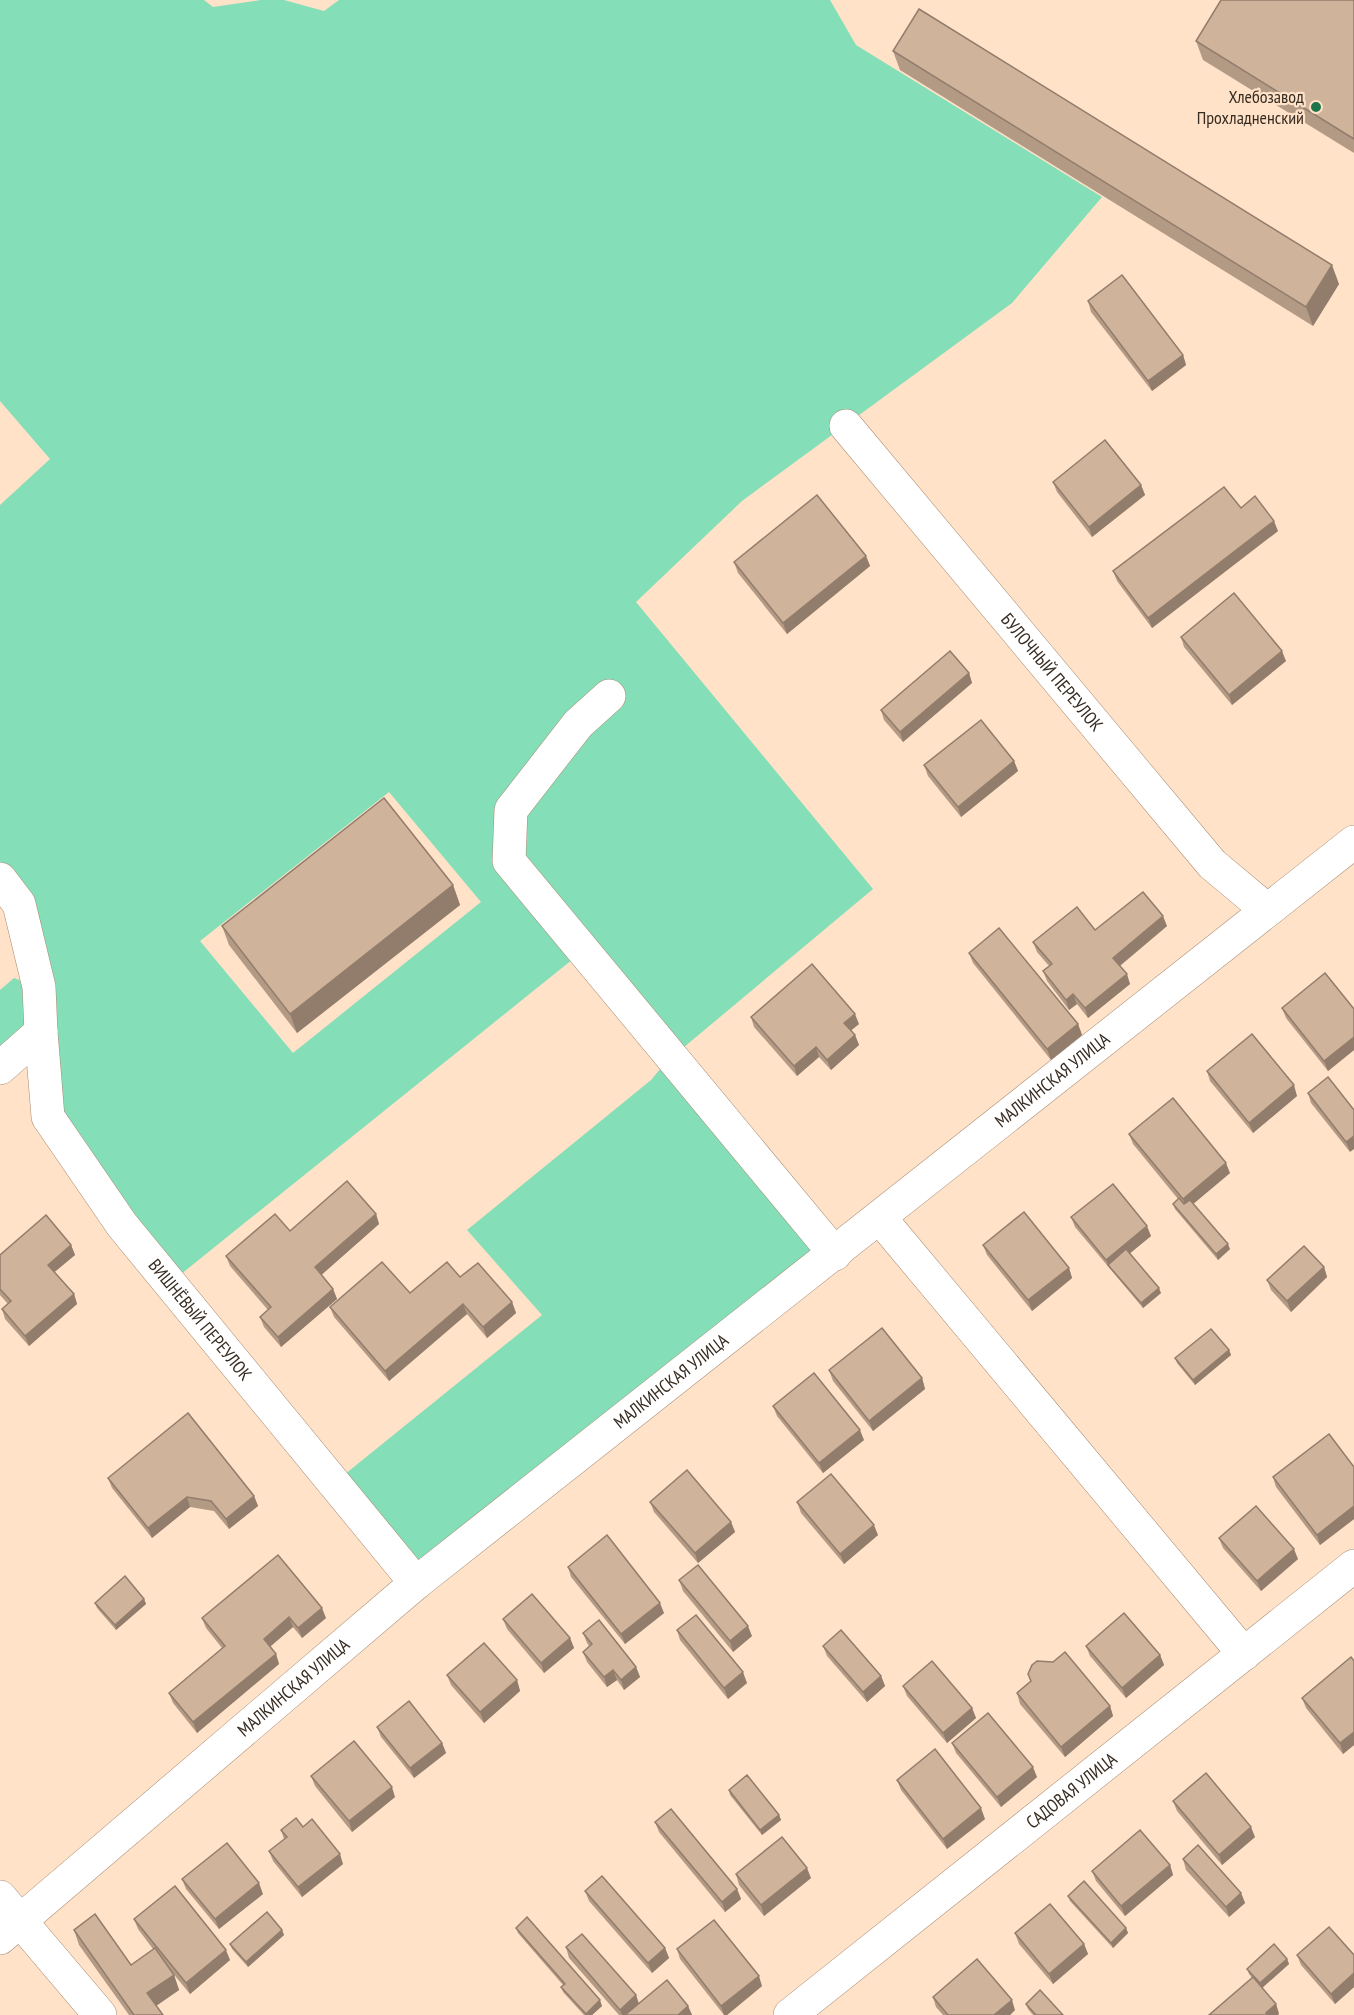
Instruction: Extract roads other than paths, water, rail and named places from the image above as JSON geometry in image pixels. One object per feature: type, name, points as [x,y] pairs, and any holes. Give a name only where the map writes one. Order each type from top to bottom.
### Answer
[{"type":"street","name":"БУЛОЧНЫЙ ПЕРЕУЛОК","points":[[846,426],[1212,864],[1268,910]]},
{"type":"street","points":[[609,696],[578,724],[511,810],[509,861],[835,1254]]},
{"type":"street","name":"МАЛКИНСКАЯ УЛИЦА","points":[[6,1919],[416,1583],[1354,842]]},
{"type":"street","name":"ВИШНЁВЫЙ ПЕРЕУЛОК","points":[[0,879],[19,904],[39,987],[48,1117],[122,1225],[416,1583]]},
{"type":"street","points":[[0,1068],[41,1032]]},
{"type":"street","points":[[880,1218],[1244,1654]]},
{"type":"street","name":"САДОВАЯ УЛИЦА","points":[[790,2015],[1354,1566]]},
{"type":"street","points":[[6,1919],[100,2015]]},
{"type":"place","name":"Хлебозавод Прохладненский","points":[[1316,107]]}]
